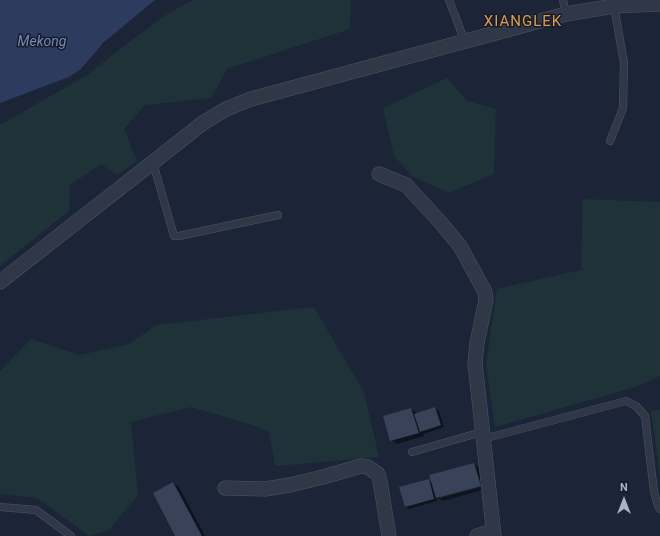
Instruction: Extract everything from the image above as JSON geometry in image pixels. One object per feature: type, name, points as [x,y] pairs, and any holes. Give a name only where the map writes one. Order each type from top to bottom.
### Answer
[{"type":"street","points":[[0,282],[203,123],[251,99],[566,14],[614,6],[660,4]]},
{"type":"street","points":[[380,174],[406,185],[441,223],[460,246],[485,292],[486,300],[477,343],[475,363],[494,533],[477,536]]},
{"type":"street","points":[[225,488],[264,489],[317,479],[345,472],[361,466],[368,467],[378,474],[389,536]]},
{"type":"lane","points":[[449,0],[465,42]]},
{"type":"lane","points":[[563,0],[566,14]]},
{"type":"lane","points":[[610,141],[623,108],[624,63],[614,6]]},
{"type":"lane","points":[[153,162],[174,236],[278,215]]},
{"type":"lane","points":[[412,452],[626,401],[636,406],[645,416],[654,492],[660,509]]},
{"type":"lane","points":[[0,507],[36,510],[71,536]]},
{"type":"shaded area","points":[[193,0],[351,0],[350,29],[227,69],[211,98],[145,105],[124,129],[137,161],[117,175],[101,164],[70,185],[69,211],[0,266],[0,125],[87,75],[169,13]]},
{"type":"shaded area","points":[[447,78],[467,101],[496,109],[494,174],[449,193],[412,176],[394,156],[383,108]]},
{"type":"shaded area","points":[[583,199],[660,202],[660,376],[635,387],[495,427],[486,365],[497,289],[581,270]]},
{"type":"shaded area","points":[[314,307],[364,392],[379,457],[275,466],[269,432],[249,424],[191,407],[131,422],[138,495],[109,530],[89,536],[37,498],[0,494],[0,371],[31,339],[79,355],[130,344],[156,325]]},
{"type":"shaded area","points":[[660,410],[660,477],[651,411]]},
{"type":"water","name":"Mekong","points":[[0,0],[155,0],[103,43],[81,69],[69,77],[0,103]]},
{"type":"building","points":[[435,407],[441,425],[420,432],[414,414]]},
{"type":"building","points":[[411,408],[419,433],[390,441],[383,416]]},
{"type":"building","points":[[474,463],[481,486],[436,498],[429,475]]},
{"type":"building","points":[[429,479],[434,499],[405,507],[399,487]]},
{"type":"building","points":[[173,482],[202,536],[175,536],[153,493]]},
{"type":"district","name":"XIANGLEK","points":[[523,22]]}]
